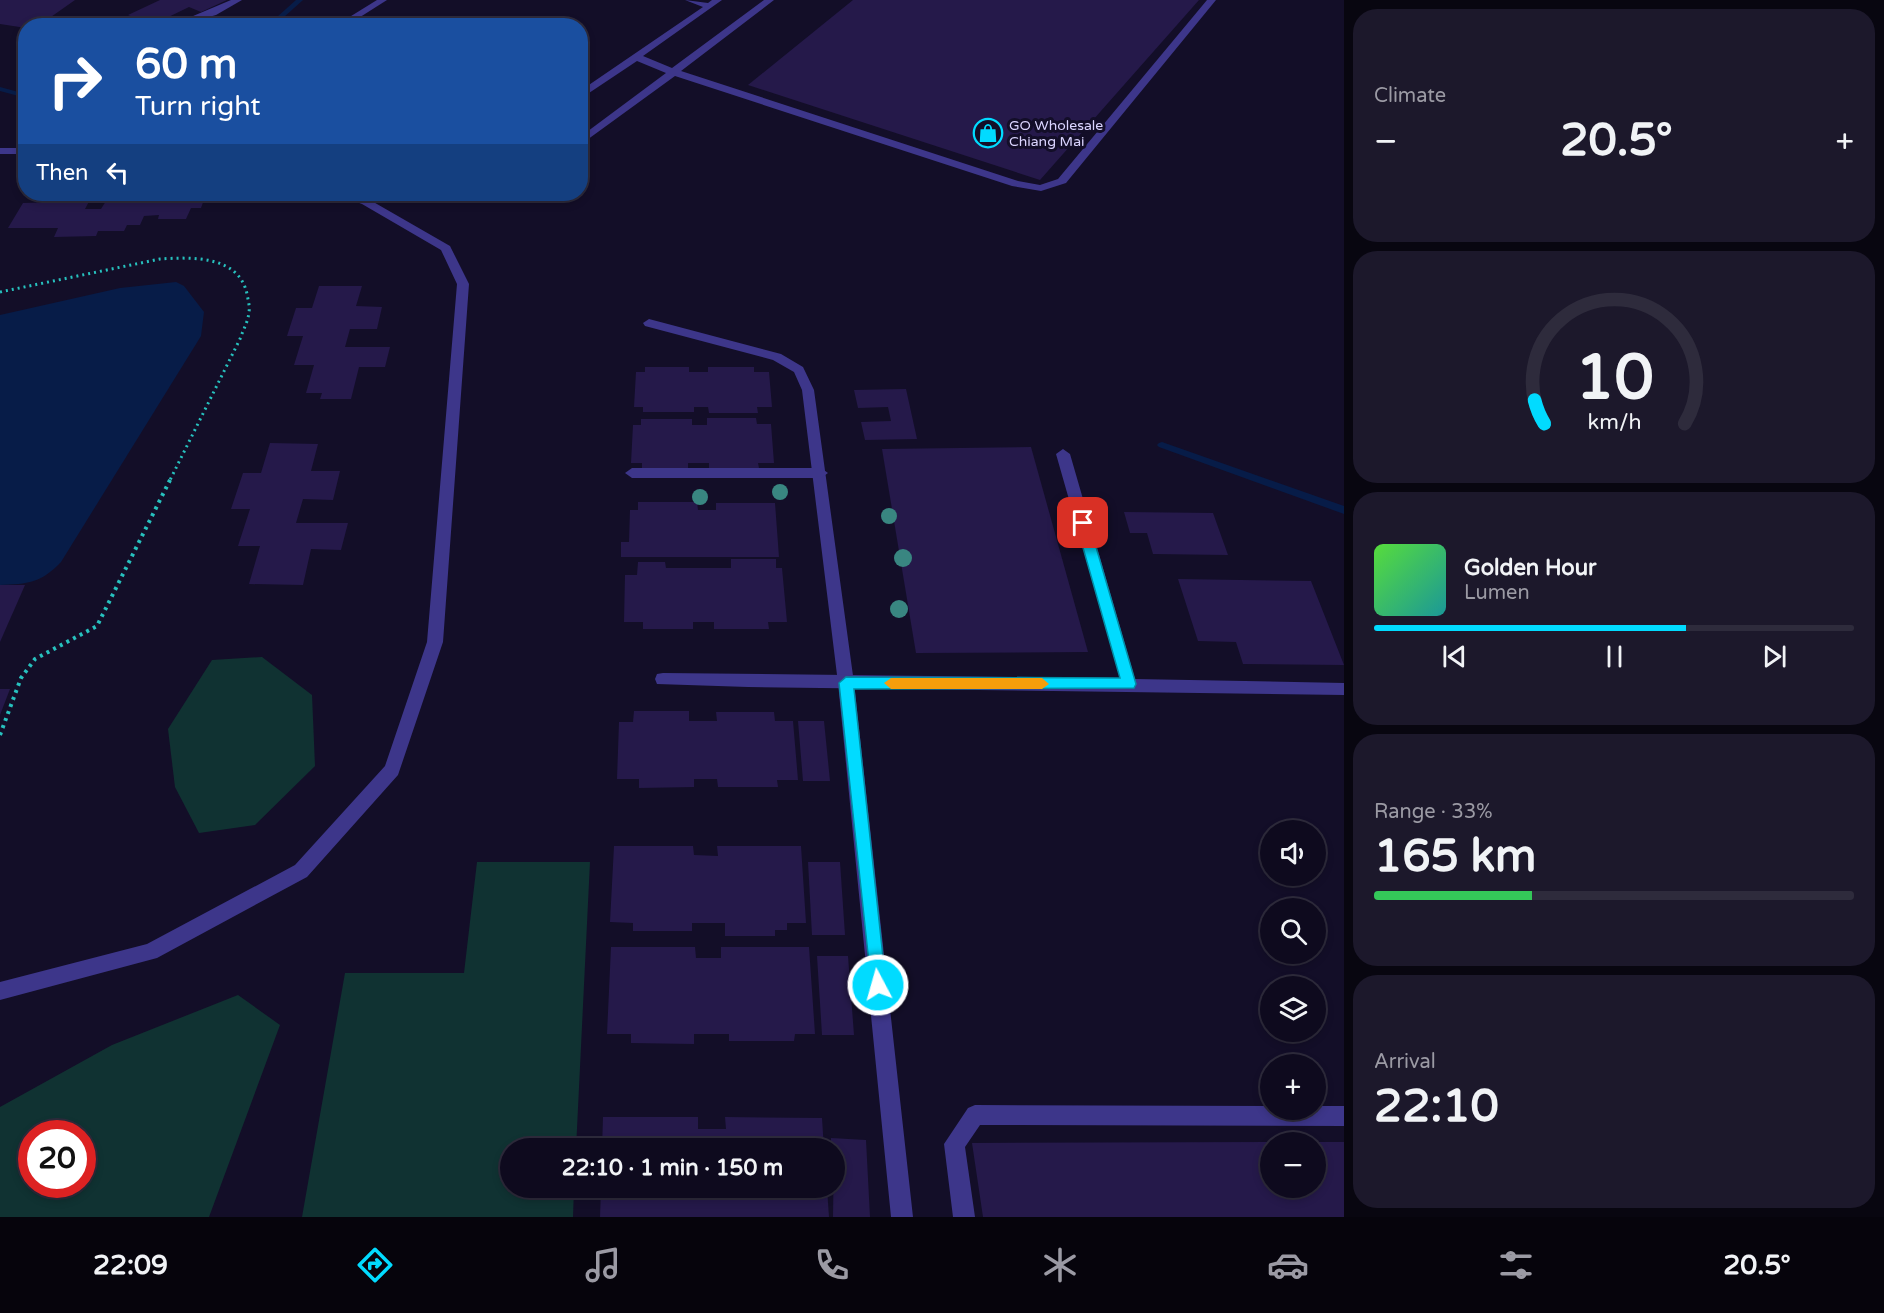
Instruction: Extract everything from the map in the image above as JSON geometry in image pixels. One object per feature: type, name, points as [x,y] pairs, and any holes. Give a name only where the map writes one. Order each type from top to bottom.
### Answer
[{"type":"street","points":[[195,18],[213,13],[238,0]]},
{"type":"street","points":[[353,18],[383,0]]},
{"type":"street","points":[[689,0],[714,3]]},
{"type":"street","points":[[588,136],[770,0]]},
{"type":"street","points":[[636,57],[673,72],[1016,184],[1045,187],[1062,181],[1212,0]]},
{"type":"street","points":[[588,90],[714,3]]},
{"type":"street","points":[[0,151],[18,151]]},
{"type":"street","points":[[0,992],[150,952],[301,871],[392,770],[435,642],[463,284],[446,248],[363,201]]},
{"type":"street","points":[[649,323],[777,357],[799,370],[808,390],[821,473],[846,683],[902,1217]]},
{"type":"street","points":[[1063,454],[1129,684]]},
{"type":"street","points":[[632,473],[821,473]]},
{"type":"street","points":[[663,680],[1129,684],[1344,689]]},
{"type":"street","points":[[964,1217],[954,1144],[975,1115],[1344,1116]]},
{"type":"path","points":[[0,292],[154,258],[188,257],[216,262],[234,271],[246,284],[250,310],[240,339],[97,626],[35,658],[21,678],[0,735]]},
{"type":"green space","points":[[262,657],[312,695],[315,766],[255,825],[199,833],[175,787],[168,729],[212,660]]},
{"type":"green space","points":[[477,862],[590,862],[577,1138],[500,1138],[500,1198],[574,1198],[573,1217],[302,1217],[345,973],[464,973]]},
{"type":"green space","points":[[238,995],[280,1025],[209,1217],[0,1217],[0,1107],[112,1045]]},
{"type":"water","points":[[176,282],[184,286],[204,312],[201,336],[61,562],[34,581],[0,585],[0,315],[120,288]]},
{"type":"building","points":[[0,0],[75,0],[49,18],[18,18],[18,27],[0,24]]},
{"type":"building","points":[[160,0],[227,0],[201,12],[189,7],[166,18],[135,18],[128,15]]},
{"type":"building","name":"GO Wholesale Chiang Mai","points":[[853,0],[1199,0],[1040,180],[748,85]]},
{"type":"building","points":[[89,201],[85,209],[101,209],[106,201],[204,201],[201,208],[191,208],[186,219],[158,219],[159,215],[144,216],[140,225],[127,225],[124,231],[98,231],[96,236],[54,237],[58,228],[8,228],[23,203]]},
{"type":"building","points":[[319,286],[362,286],[356,306],[382,307],[377,329],[350,329],[345,347],[390,347],[385,367],[359,367],[351,399],[320,399],[322,393],[306,393],[314,365],[294,365],[303,336],[287,336],[296,308],[312,308]]},
{"type":"building","points":[[645,367],[689,367],[689,372],[708,372],[708,367],[754,367],[754,372],[769,372],[772,407],[757,407],[758,413],[709,413],[708,407],[694,407],[694,412],[643,412],[643,407],[634,407],[636,372],[645,372]]},
{"type":"building","points":[[906,389],[917,439],[865,440],[861,422],[891,421],[888,407],[858,408],[854,390]]},
{"type":"building","points":[[707,418],[756,418],[757,424],[771,424],[774,463],[758,463],[759,468],[709,468],[709,463],[688,463],[688,468],[642,468],[642,463],[631,463],[633,425],[641,425],[641,419],[692,419],[692,425],[707,425]]},
{"type":"building","points":[[270,443],[318,444],[311,471],[340,471],[333,500],[303,499],[296,523],[348,523],[341,550],[311,549],[303,585],[249,584],[260,546],[238,546],[250,509],[231,509],[243,473],[261,473]]},
{"type":"building","points":[[1031,447],[1088,652],[916,653],[882,449]]},
{"type":"building","points":[[638,502],[697,502],[698,510],[716,510],[716,503],[775,503],[779,557],[621,557],[621,542],[629,542],[630,510],[638,510]]},
{"type":"building","points":[[1124,512],[1213,513],[1228,555],[1153,554],[1147,533],[1130,533]]},
{"type":"building","points":[[731,559],[776,559],[776,568],[782,568],[787,622],[768,622],[769,629],[714,629],[714,622],[693,622],[693,629],[643,629],[643,622],[624,622],[625,575],[637,575],[638,562],[665,562],[666,568],[731,568]]},
{"type":"building","points":[[1178,579],[1311,581],[1344,665],[1243,664],[1236,642],[1198,641]]},
{"type":"building","points":[[0,585],[25,585],[0,642]]},
{"type":"building","points":[[0,689],[10,689],[0,715]]},
{"type":"building","points":[[634,711],[689,711],[689,721],[717,721],[716,712],[774,712],[775,721],[793,721],[798,780],[777,780],[778,787],[718,787],[717,779],[694,779],[694,787],[639,788],[639,779],[617,779],[619,722],[633,722]]},
{"type":"building","points":[[798,721],[824,721],[830,781],[803,781]]},
{"type":"building","points":[[614,846],[693,846],[694,855],[718,856],[717,846],[801,846],[806,923],[787,923],[787,930],[775,930],[775,936],[725,936],[725,923],[692,923],[692,931],[633,931],[633,923],[610,922]]},
{"type":"building","points":[[808,862],[840,862],[845,935],[812,935]]},
{"type":"building","points":[[611,947],[695,947],[696,958],[721,958],[721,947],[809,947],[815,1034],[795,1034],[794,1041],[729,1041],[729,1034],[694,1034],[694,1044],[631,1043],[631,1034],[607,1034]]},
{"type":"building","points":[[817,956],[848,956],[854,1035],[822,1035]]},
{"type":"building","points":[[603,1117],[698,1117],[698,1129],[726,1129],[725,1117],[822,1118],[823,1138],[602,1138]]},
{"type":"building","points":[[845,1139],[866,1140],[870,1217],[833,1217],[833,1198],[845,1198]]},
{"type":"building","points":[[1260,1142],[1260,1198],[1326,1198],[1326,1142],[1344,1142],[1344,1217],[983,1217],[972,1143]]},
{"type":"building","points":[[601,1198],[828,1198],[829,1217],[600,1217]]},
{"type":"waterway","points":[[279,18],[300,0]]},
{"type":"waterway","points":[[0,89],[18,94]]},
{"type":"waterway","points":[[1162,445],[1344,510]]},
{"type":"slow traffic","points":[[891,683],[1042,684]]},
{"type":"place","name":"GO Wholesale Chiang Mai","points":[[988,133]]},
{"type":"route","points":[[878,985],[846,683],[1129,684],[1083,523]]}]
